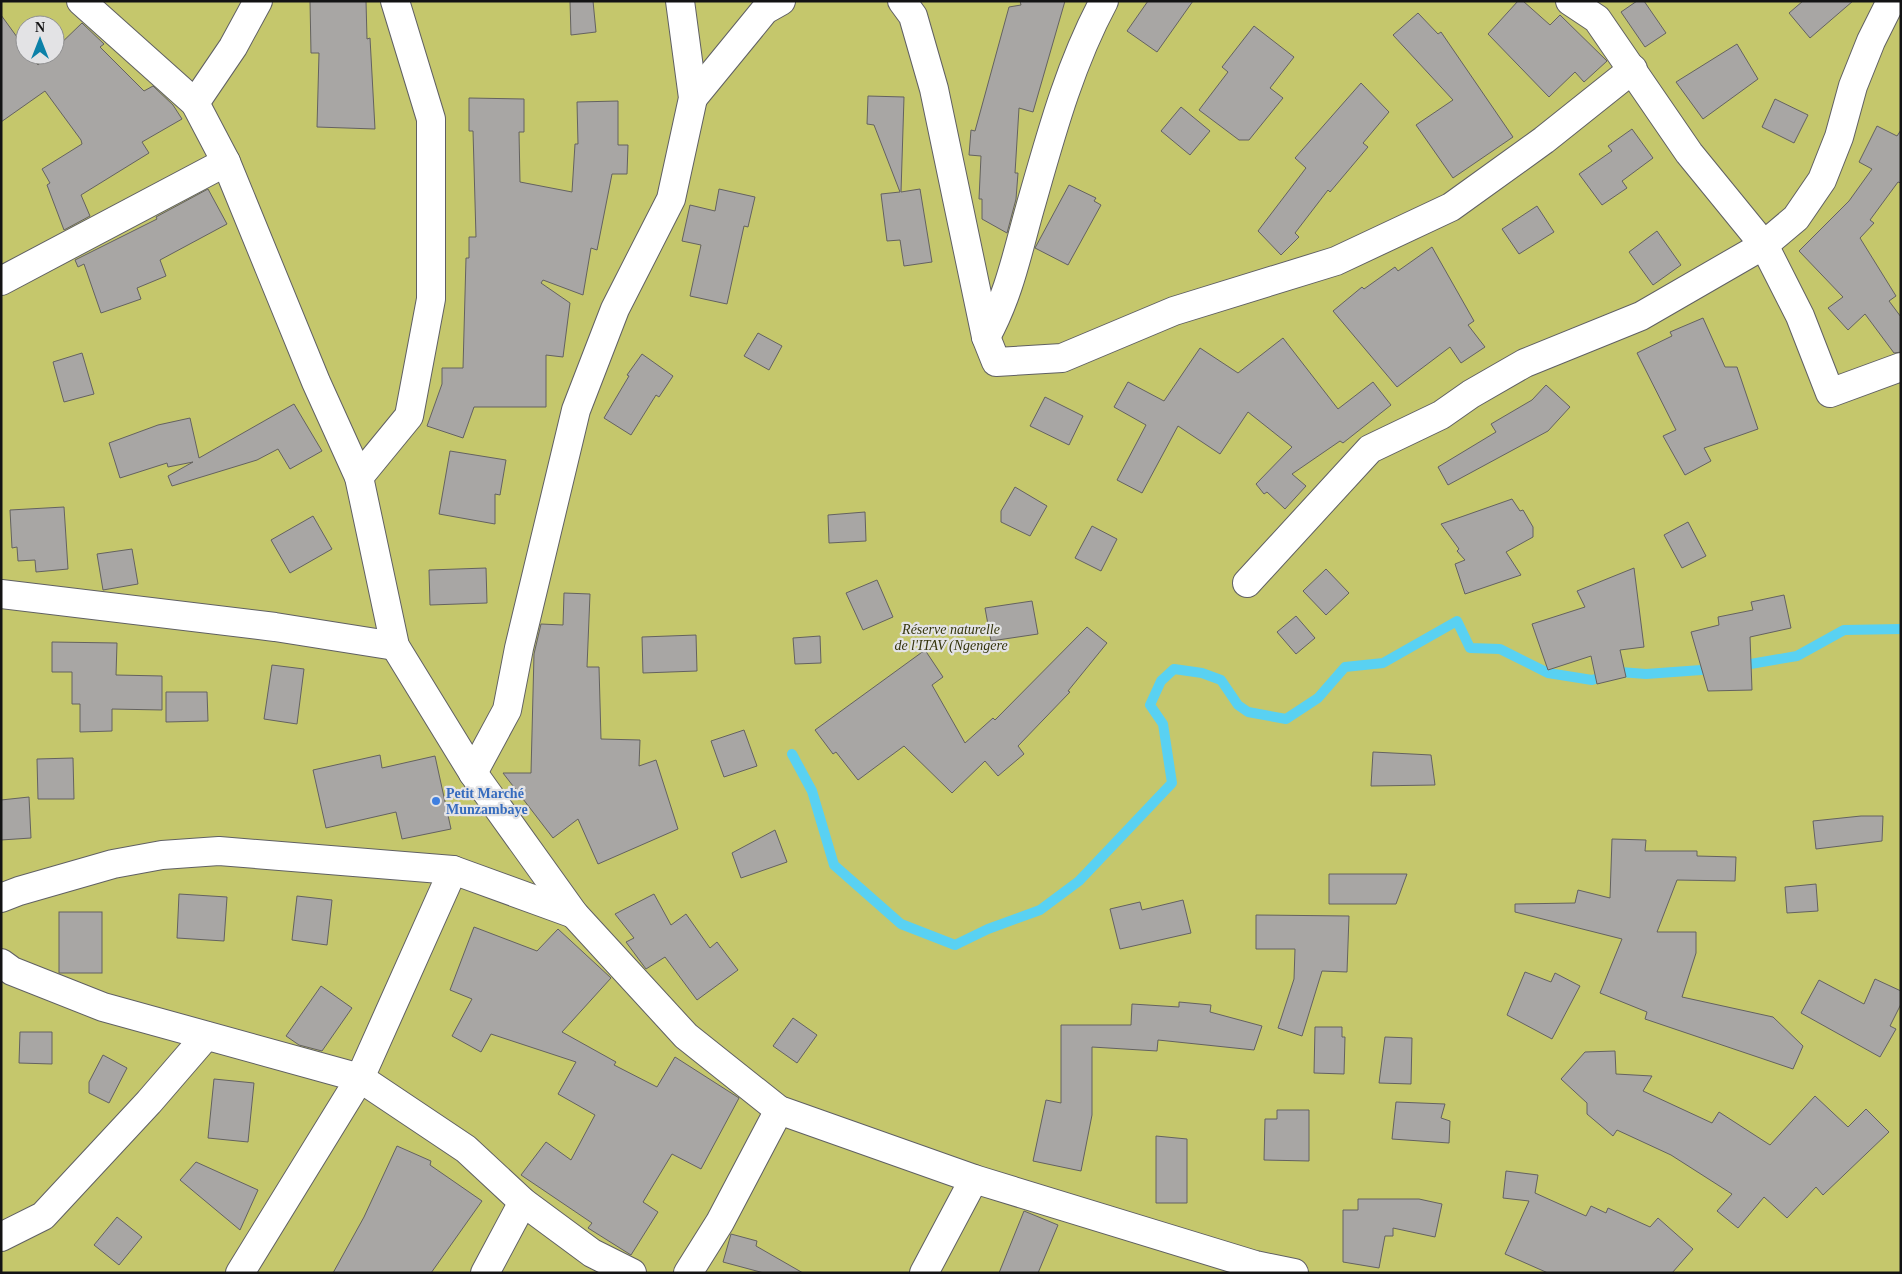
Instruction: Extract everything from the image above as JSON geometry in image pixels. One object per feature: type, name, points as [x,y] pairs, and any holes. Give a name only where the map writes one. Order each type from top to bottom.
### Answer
[{"type":"street","points":[[81,1],[195,103],[226,162],[316,382],[359,477],[395,646],[473,773],[574,914],[686,1036],[779,1110],[974,1179],[1255,1265],[1294,1273]]},
{"type":"street","points":[[195,103],[233,47],[258,1]]},
{"type":"street","points":[[359,477],[409,416],[431,299],[431,119],[396,1]]},
{"type":"street","points":[[473,773],[507,710],[519,648],[576,410],[615,309],[671,200],[693,98],[680,1]]},
{"type":"street","points":[[693,98],[766,10],[781,1]]},
{"type":"street","points":[[902,1],[913,16],[934,89],[986,337],[996,362],[1062,358],[1174,311],[1336,261],[1451,207],[1544,140],[1633,68]]},
{"type":"street","points":[[986,337],[1001,310],[1009,287],[1030,208],[1069,79],[1104,1]]},
{"type":"street","points":[[1570,1],[1597,18],[1633,68],[1689,153],[1764,245],[1800,316],[1830,393],[1901,366]]},
{"type":"street","points":[[1247,583],[1370,449],[1441,414],[1471,394],[1525,363],[1641,316],[1764,245],[1796,218],[1822,180],[1839,137],[1853,86],[1871,41],[1891,1]]},
{"type":"street","points":[[1,281],[226,162]]},
{"type":"street","points":[[1,594],[275,627],[395,646]]},
{"type":"street","points":[[1,898],[18,891],[113,864],[162,855],[220,852],[453,870],[574,914]]},
{"type":"street","points":[[240,1273],[360,1078],[453,870]]},
{"type":"street","points":[[1,963],[12,971],[103,1007],[360,1078],[466,1149],[523,1202],[592,1253],[632,1273]]},
{"type":"street","points":[[1,1237],[43,1216],[149,1102],[206,1036]]},
{"type":"street","points":[[688,1273],[720,1222],[779,1110]]},
{"type":"street","points":[[924,1273],[974,1179]]},
{"type":"street","points":[[485,1273],[523,1202]]},
{"type":"green space","name":"Réserve naturelle de l'ITAV (Ngengere","points":[[1,1],[1901,1],[1901,1273],[1,1273]]},
{"type":"building","points":[[310,1],[366,1],[367,39],[370,38],[375,129],[317,127],[319,53],[311,53]]},
{"type":"building","points":[[570,1],[593,1],[596,32],[571,35]]},
{"type":"building","points":[[1020,1],[1065,1],[1033,112],[1019,108],[1015,173],[1018,173],[1016,199],[1007,233],[982,219],[982,199],[979,199],[981,156],[969,155],[971,130],[975,131],[1009,7],[1021,5]]},
{"type":"building","points":[[1148,1],[1193,1],[1157,52],[1127,31]]},
{"type":"building","points":[[1518,1],[1523,1],[1550,25],[1560,15],[1607,61],[1584,82],[1575,72],[1549,97],[1488,34]]},
{"type":"building","points":[[1637,1],[1644,1],[1666,33],[1645,47],[1621,12]]},
{"type":"building","points":[[1803,1],[1853,1],[1810,38],[1789,13]]},
{"type":"building","points":[[1418,13],[1438,34],[1441,32],[1513,137],[1453,178],[1416,125],[1453,100],[1393,35]]},
{"type":"building","points":[[1,15],[15,34],[15,65],[65,65],[65,39],[82,23],[104,44],[100,47],[144,91],[153,86],[173,105],[182,119],[142,142],[149,153],[81,195],[90,216],[64,230],[47,185],[50,183],[42,169],[82,144],[81,140],[45,91],[1,122]]},
{"type":"building","points":[[1254,26],[1294,57],[1270,88],[1283,98],[1249,140],[1239,140],[1199,110],[1228,72],[1222,67]]},
{"type":"building","points":[[1737,44],[1758,79],[1703,119],[1676,82]]},
{"type":"building","points":[[1361,83],[1389,112],[1363,143],[1368,147],[1330,192],[1328,190],[1295,233],[1299,237],[1281,255],[1258,231],[1306,168],[1295,158]]},
{"type":"building","points":[[868,96],[904,97],[901,192],[920,189],[932,262],[904,266],[900,240],[887,241],[881,194],[900,192],[874,125],[867,124]]},
{"type":"building","points":[[469,98],[524,99],[524,132],[519,132],[520,182],[572,192],[575,144],[578,144],[577,102],[618,101],[618,145],[628,145],[627,174],[612,174],[597,250],[591,248],[583,295],[543,280],[541,283],[570,303],[563,357],[546,355],[546,407],[474,407],[463,438],[427,426],[442,384],[442,368],[463,368],[466,258],[469,258],[469,237],[476,237],[473,131],[469,131]]},
{"type":"building","points":[[1775,99],[1808,115],[1794,143],[1762,127]]},
{"type":"building","points":[[1181,107],[1210,131],[1190,155],[1161,131]]},
{"type":"building","points":[[1877,126],[1897,136],[1901,130],[1901,183],[1898,182],[1870,220],[1874,223],[1860,238],[1896,296],[1889,301],[1901,317],[1901,352],[1894,353],[1865,314],[1848,330],[1828,308],[1843,297],[1799,251],[1849,201],[1872,169],[1859,162]]},
{"type":"building","points":[[1632,129],[1653,158],[1622,181],[1627,188],[1602,205],[1579,174],[1612,151],[1608,146]]},
{"type":"building","points":[[1069,185],[1096,198],[1094,201],[1101,205],[1068,265],[1035,248]]},
{"type":"building","points":[[208,189],[227,224],[160,260],[166,276],[137,288],[141,299],[101,313],[84,264],[78,267],[75,260],[157,219],[156,217]]},
{"type":"building","points":[[719,189],[755,197],[748,227],[744,226],[727,304],[690,296],[701,245],[682,241],[690,205],[715,211]]},
{"type":"building","points":[[1537,206],[1554,232],[1519,254],[1502,229]]},
{"type":"building","points":[[1657,231],[1681,265],[1653,285],[1629,252]]},
{"type":"building","points":[[1432,247],[1474,321],[1468,325],[1485,347],[1461,363],[1450,347],[1397,387],[1333,311],[1362,287],[1364,289],[1395,267],[1398,271]]},
{"type":"building","points":[[1703,318],[1725,367],[1737,367],[1758,429],[1704,448],[1711,461],[1685,475],[1663,436],[1676,430],[1637,353],[1672,336],[1670,332]]},
{"type":"building","points":[[758,333],[782,346],[769,370],[744,356]]},
{"type":"building","points":[[1283,338],[1338,409],[1373,382],[1391,405],[1343,443],[1340,441],[1292,474],[1306,486],[1285,509],[1267,492],[1264,494],[1256,484],[1292,447],[1248,412],[1220,454],[1178,426],[1142,493],[1117,480],[1146,425],[1114,407],[1128,382],[1164,401],[1200,348],[1238,373]]},
{"type":"building","points":[[82,353],[94,394],[64,402],[53,362]]},
{"type":"building","points":[[642,354],[673,376],[659,397],[656,395],[631,435],[604,418],[629,376],[627,375]]},
{"type":"building","points":[[1546,385],[1570,407],[1548,431],[1448,485],[1438,467],[1496,432],[1491,424],[1532,400]]},
{"type":"building","points":[[1045,397],[1083,416],[1069,445],[1030,426]]},
{"type":"building","points":[[294,404],[322,451],[290,469],[278,449],[257,460],[172,486],[168,476],[193,462],[168,467],[167,463],[120,478],[109,443],[158,425],[190,418],[199,458]]},
{"type":"building","points":[[450,451],[506,460],[500,495],[495,494],[495,524],[439,514]]},
{"type":"building","points":[[1015,487],[1047,506],[1030,536],[1001,522],[1001,511]]},
{"type":"building","points":[[1512,499],[1520,511],[1523,510],[1533,527],[1533,537],[1506,552],[1521,575],[1465,594],[1455,564],[1465,560],[1457,551],[1459,549],[1441,524]]},
{"type":"building","points":[[64,507],[68,569],[36,572],[35,560],[18,561],[17,547],[12,548],[10,510]]},
{"type":"building","points":[[865,512],[866,541],[829,543],[828,515]]},
{"type":"building","points":[[313,516],[332,549],[290,573],[271,540]]},
{"type":"building","points":[[1688,522],[1706,556],[1682,568],[1664,535]]},
{"type":"building","points":[[1092,526],[1117,539],[1101,571],[1075,558]]},
{"type":"building","points":[[132,549],[138,584],[103,590],[97,554]]},
{"type":"building","points":[[486,568],[487,603],[430,605],[429,570]]},
{"type":"building","points":[[1634,568],[1644,647],[1620,650],[1626,677],[1597,684],[1591,656],[1548,670],[1532,624],[1585,607],[1577,591]]},
{"type":"building","points":[[1326,569],[1349,593],[1326,615],[1303,591]]},
{"type":"building","points":[[877,580],[893,617],[863,630],[846,593]]},
{"type":"building","points":[[564,593],[590,594],[587,667],[599,667],[601,739],[640,740],[639,766],[656,760],[678,829],[598,864],[578,819],[553,838],[503,773],[531,773],[534,654],[541,624],[563,625]]},
{"type":"building","points":[[1784,595],[1791,628],[1750,637],[1752,690],[1708,691],[1691,632],[1719,625],[1718,617],[1753,610],[1751,602]]},
{"type":"building","points":[[1032,601],[1038,634],[991,641],[985,608]]},
{"type":"building","points":[[1296,616],[1315,638],[1296,654],[1277,632]]},
{"type":"building","points":[[1087,627],[1107,643],[1068,691],[1070,692],[1018,746],[1024,754],[998,776],[985,761],[952,793],[904,746],[858,780],[836,752],[833,754],[815,730],[925,650],[943,677],[932,685],[965,743],[993,718],[995,720]]},
{"type":"building","points":[[696,635],[697,671],[643,673],[642,637]]},
{"type":"building","points":[[820,636],[821,663],[795,664],[793,638]]},
{"type":"building","points":[[52,642],[117,643],[116,675],[162,676],[162,710],[112,709],[112,731],[80,732],[80,704],[72,704],[72,672],[52,672]]},
{"type":"building","points":[[272,665],[304,669],[297,724],[264,719]]},
{"type":"building","points":[[166,692],[207,692],[208,721],[166,722]]},
{"type":"building","points":[[744,730],[757,766],[724,777],[711,741]]},
{"type":"building","points":[[1373,752],[1431,755],[1435,785],[1371,786]]},
{"type":"building","points":[[380,755],[382,768],[435,756],[451,829],[402,839],[396,812],[326,828],[313,770]]},
{"type":"building","points":[[73,758],[74,799],[38,799],[37,759]]},
{"type":"building","points":[[29,797],[31,838],[1,840],[1,800]]},
{"type":"building","points":[[1861,816],[1883,816],[1882,841],[1816,849],[1813,821]]},
{"type":"building","points":[[775,830],[787,862],[741,878],[732,853]]},
{"type":"building","points":[[1612,839],[1646,840],[1645,851],[1697,851],[1697,856],[1736,857],[1735,881],[1677,880],[1657,932],[1696,932],[1696,953],[1682,997],[1773,1017],[1803,1046],[1793,1069],[1645,1019],[1647,1012],[1600,993],[1622,939],[1515,912],[1515,904],[1575,903],[1578,890],[1610,898]]},
{"type":"building","points":[[1329,874],[1407,874],[1396,904],[1329,904]]},
{"type":"building","points":[[1816,884],[1818,911],[1787,913],[1785,887]]},
{"type":"building","points":[[179,894],[227,897],[224,941],[177,938]]},
{"type":"building","points":[[654,894],[671,925],[686,914],[710,948],[717,942],[738,970],[697,1000],[665,957],[646,969],[626,942],[634,938],[615,914]]},
{"type":"building","points":[[297,896],[332,900],[327,945],[292,940]]},
{"type":"building","points":[[1183,900],[1191,933],[1120,949],[1110,909],[1140,902],[1142,910]]},
{"type":"building","points":[[59,912],[102,912],[102,973],[59,973]]},
{"type":"building","points":[[1256,915],[1349,916],[1347,972],[1322,971],[1302,1036],[1278,1028],[1294,979],[1295,949],[1256,949]]},
{"type":"building","points":[[474,927],[537,951],[558,929],[611,978],[562,1032],[616,1062],[614,1065],[657,1087],[675,1057],[739,1098],[701,1169],[672,1154],[643,1202],[658,1212],[631,1255],[588,1228],[592,1223],[521,1175],[546,1142],[571,1160],[595,1115],[558,1094],[576,1062],[491,1034],[481,1052],[452,1036],[472,999],[450,990]]},
{"type":"building","points":[[1525,972],[1551,982],[1555,973],[1580,986],[1552,1039],[1507,1015]]},
{"type":"building","points":[[1875,979],[1901,991],[1901,1004],[1890,1026],[1896,1029],[1880,1057],[1801,1013],[1819,980],[1864,1004]]},
{"type":"building","points":[[321,986],[352,1008],[322,1051],[299,1045],[286,1036]]},
{"type":"building","points":[[1179,1002],[1211,1005],[1210,1012],[1262,1026],[1254,1050],[1158,1040],[1157,1051],[1092,1047],[1092,1115],[1081,1171],[1033,1161],[1046,1100],[1061,1103],[1061,1025],[1131,1025],[1132,1004],[1179,1007]]},
{"type":"building","points":[[793,1018],[817,1035],[797,1063],[773,1046]]},
{"type":"building","points":[[1315,1027],[1342,1027],[1342,1037],[1345,1037],[1344,1074],[1314,1073]]},
{"type":"building","points":[[20,1032],[52,1032],[52,1064],[19,1063]]},
{"type":"building","points":[[1385,1037],[1412,1038],[1411,1084],[1379,1083]]},
{"type":"building","points":[[1615,1051],[1616,1074],[1652,1076],[1643,1091],[1712,1123],[1719,1112],[1770,1145],[1815,1096],[1848,1127],[1866,1109],[1889,1132],[1823,1195],[1816,1187],[1787,1218],[1764,1197],[1738,1228],[1717,1211],[1732,1194],[1671,1155],[1617,1130],[1613,1136],[1587,1114],[1587,1103],[1561,1079],[1585,1052]]},
{"type":"building","points":[[103,1055],[127,1068],[109,1103],[89,1093],[89,1082]]},
{"type":"building","points":[[214,1079],[254,1083],[248,1142],[208,1138]]},
{"type":"building","points":[[1396,1102],[1445,1104],[1441,1118],[1450,1121],[1449,1143],[1392,1139]]},
{"type":"building","points":[[1277,1110],[1309,1110],[1309,1161],[1264,1160],[1265,1119],[1277,1119]]},
{"type":"building","points":[[1156,1136],[1187,1139],[1187,1203],[1156,1203]]},
{"type":"building","points":[[397,1146],[431,1161],[430,1165],[482,1201],[431,1273],[333,1273],[364,1217]]},
{"type":"building","points":[[196,1162],[258,1190],[240,1230],[180,1180]]},
{"type":"building","points":[[1506,1171],[1538,1175],[1535,1193],[1586,1216],[1591,1206],[1606,1213],[1608,1208],[1650,1227],[1658,1218],[1693,1249],[1672,1273],[1548,1273],[1505,1254],[1529,1201],[1503,1198]]},
{"type":"building","points":[[1358,1199],[1419,1199],[1442,1204],[1435,1237],[1393,1228],[1393,1236],[1385,1236],[1379,1268],[1343,1262],[1343,1210],[1358,1210]]},
{"type":"building","points":[[1024,1211],[1058,1225],[1038,1273],[999,1273]]},
{"type":"building","points":[[117,1217],[142,1237],[119,1265],[94,1245]]},
{"type":"building","points":[[731,1234],[757,1241],[756,1246],[803,1273],[764,1273],[723,1262]]},
{"type":"waterway","points":[[792,754],[812,791],[834,865],[901,924],[955,945],[988,929],[1040,910],[1079,881],[1172,783],[1163,724],[1150,705],[1161,681],[1174,669],[1202,673],[1221,680],[1238,705],[1248,712],[1286,719],[1318,698],[1345,667],[1383,663],[1457,621],[1470,648],[1500,649],[1548,673],[1592,680],[1620,672],[1646,674],[1715,669]]},
{"type":"waterway","points":[[1739,666],[1797,656],[1844,630],[1901,629]]},
{"type":"place","name":"Petit Marché Munzambaye","points":[[436,801]]}]
